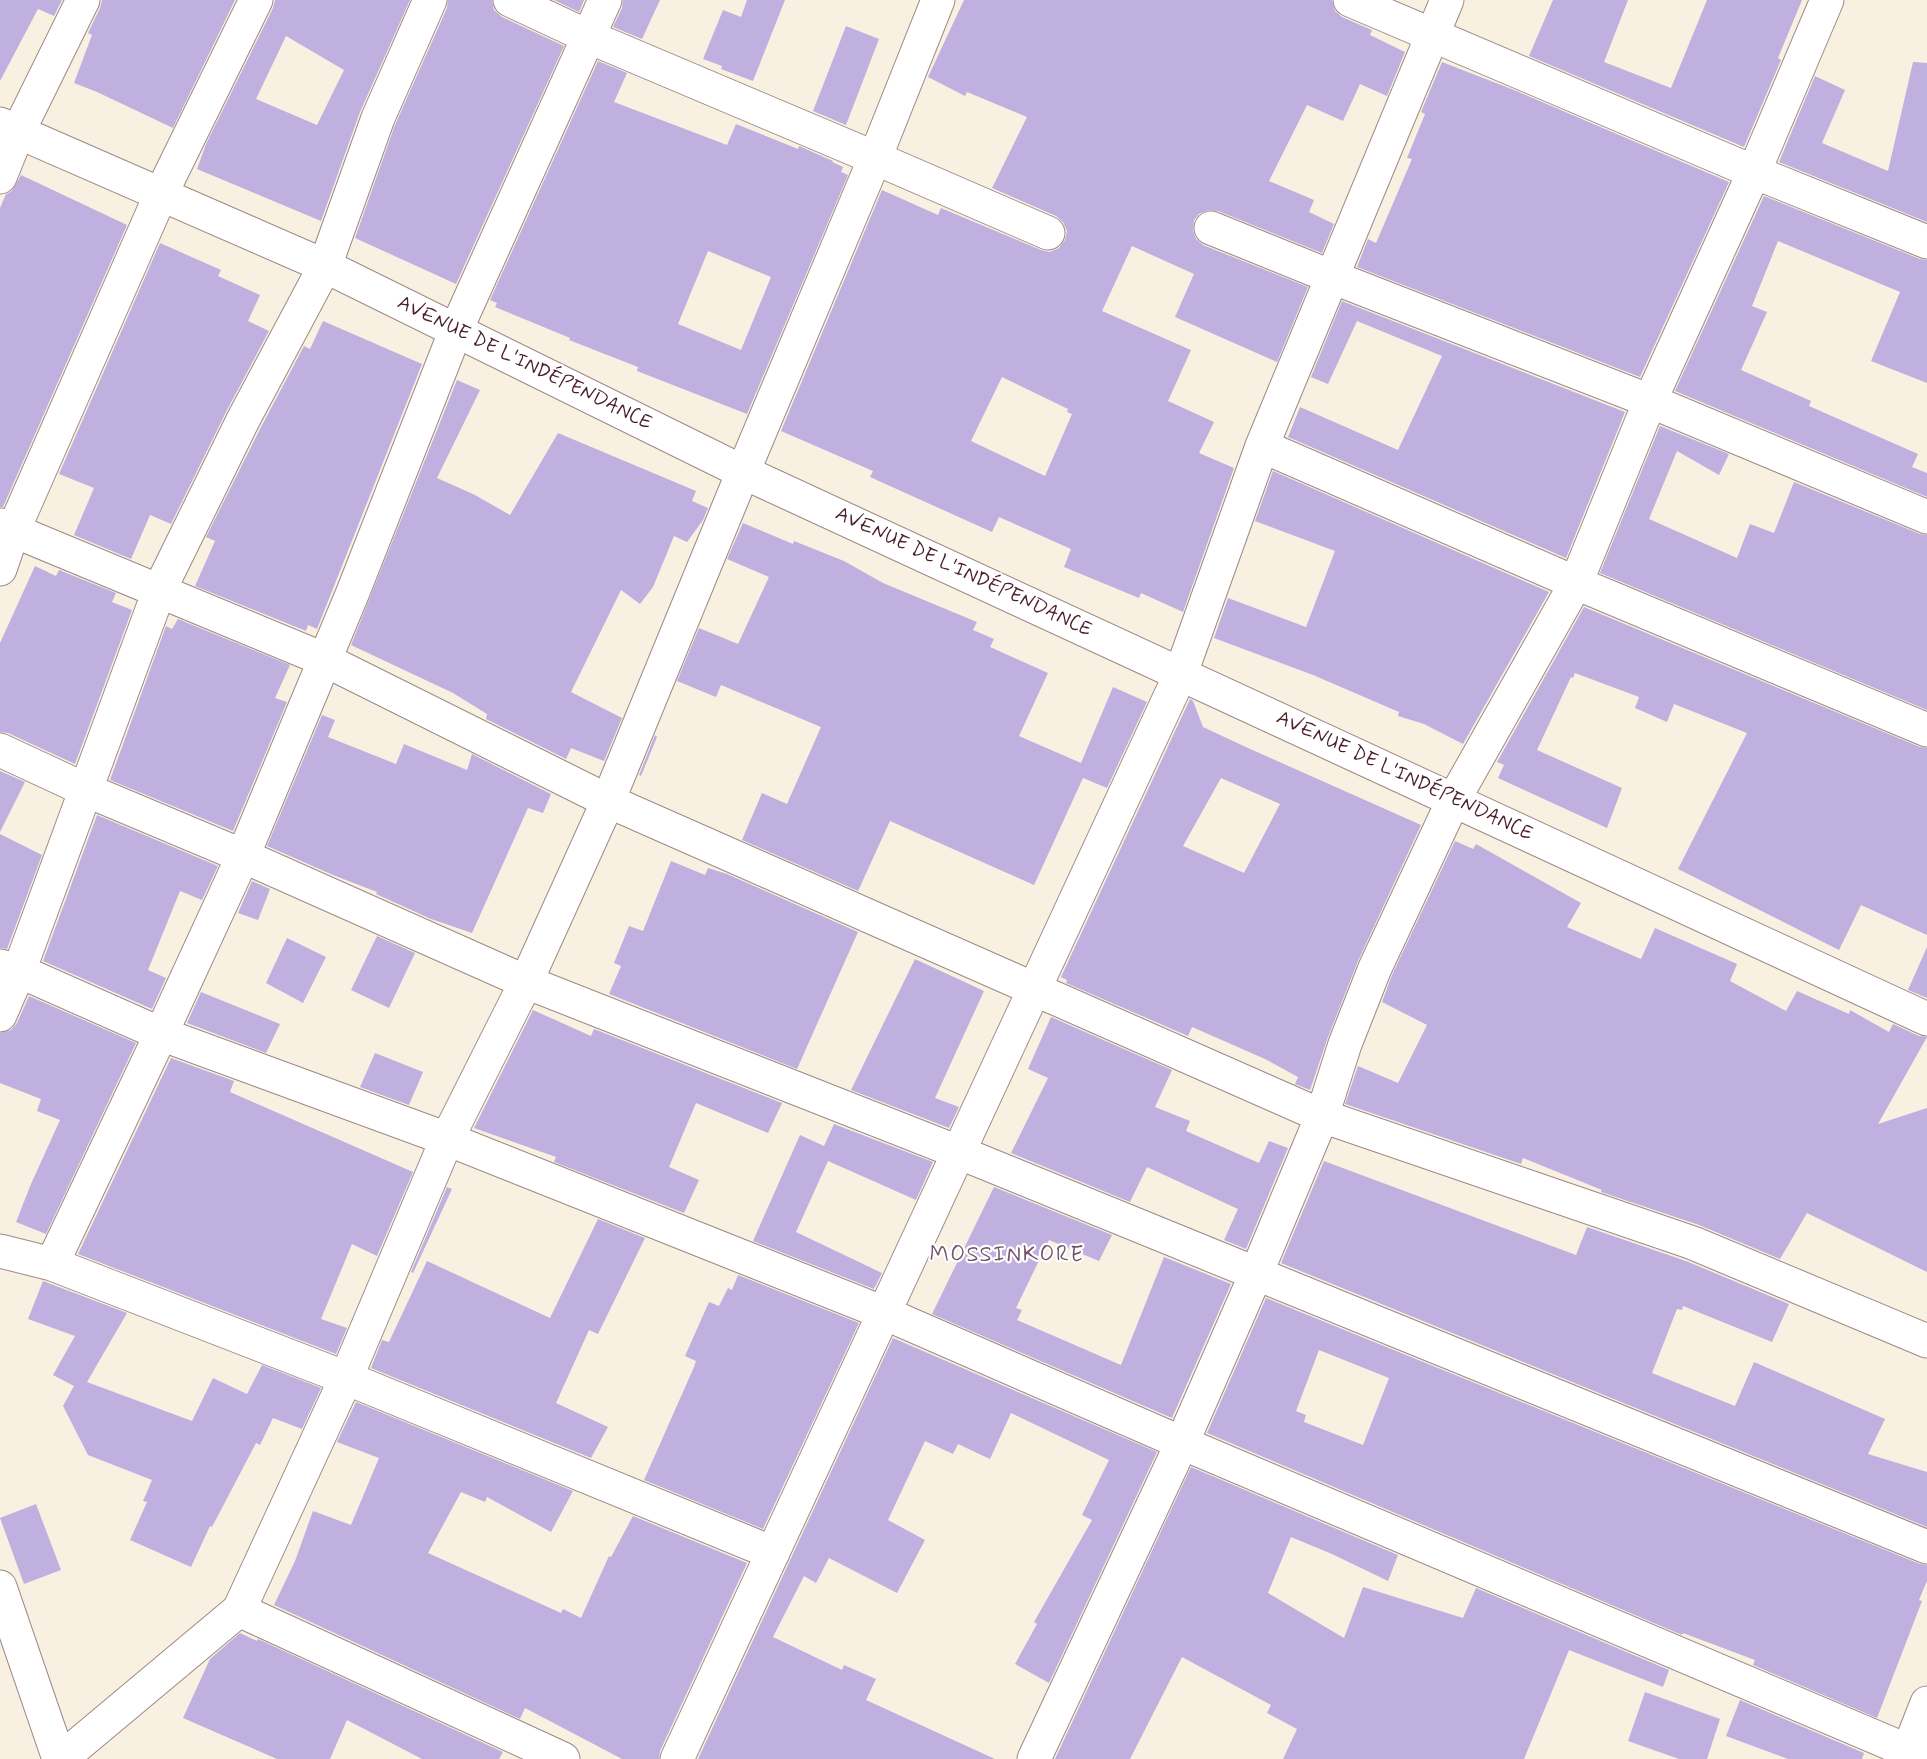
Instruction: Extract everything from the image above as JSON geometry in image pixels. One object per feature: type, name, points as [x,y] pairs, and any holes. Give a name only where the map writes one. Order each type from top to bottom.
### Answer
[{"type":"street","points":[[0,177],[9,128],[83,0]]},
{"type":"street","points":[[0,569],[6,528],[161,194],[256,0]]},
{"type":"street","points":[[0,1015],[9,968],[86,790],[159,591],[243,420],[325,266],[378,118],[430,0]]},
{"type":"street","points":[[510,0],[588,38],[1048,233]]},
{"type":"street","points":[[52,1264],[243,856],[352,592],[456,330],[605,0]]},
{"type":"street","points":[[0,1587],[60,1759],[239,1610],[345,1377],[447,1139],[526,982],[608,801],[875,158],[938,0]]},
{"type":"street","points":[[1350,0],[1754,172],[1927,242]]},
{"type":"street","points":[[677,1759],[1181,673],[1262,446],[1447,0]]},
{"type":"street","points":[[1034,1759],[1182,1443],[1256,1274],[1322,1116],[1375,968],[1453,801],[1576,583],[1650,401],[1754,172],[1827,0]]},
{"type":"street","name":"AVENUE DE L'INDÉPENDANCE","points":[[9,128],[325,266],[743,472],[1927,1019]]},
{"type":"street","points":[[1211,228],[1650,401],[1927,517]]},
{"type":"street","points":[[1262,446],[1576,583],[1927,730]]},
{"type":"street","points":[[6,528],[323,660],[608,801],[1322,1116],[1692,1242],[1927,1341]]},
{"type":"street","points":[[0,750],[86,790],[243,856],[526,982],[958,1152],[1927,1547]]},
{"type":"street","points":[[9,968],[161,1034],[447,1139],[884,1313],[1913,1756],[1927,1703]]},
{"type":"street","points":[[0,1251],[52,1264],[345,1377],[773,1553]]},
{"type":"street","points":[[239,1610],[563,1759]]},
{"type":"building","points":[[0,0],[62,0],[54,16],[38,9],[0,81]]},
{"type":"building","points":[[102,0],[235,0],[173,128],[74,83],[92,35],[88,33]]},
{"type":"building","points":[[275,0],[410,0],[360,112],[321,221],[197,169],[206,144]],"holes":[[[286,36],[344,70],[317,125],[256,99]]]},
{"type":"building","points":[[448,0],[492,0],[494,10],[502,17],[564,46],[456,284],[355,238],[395,125],[447,8]]},
{"type":"building","points":[[554,0],[584,0],[579,12]]},
{"type":"building","points":[[623,0],[660,0],[642,39],[613,27],[622,8]]},
{"type":"building","points":[[747,0],[785,0],[753,81],[721,69],[722,66],[703,59],[723,10],[741,17]]},
{"type":"building","points":[[964,0],[1332,0],[1335,11],[1342,17],[1372,30],[1370,35],[1405,52],[1387,96],[1360,84],[1343,121],[1307,105],[1269,181],[1314,200],[1309,212],[1334,224],[1322,253],[1218,211],[1208,210],[1199,214],[1194,220],[1193,231],[1196,239],[1203,245],[1308,287],[1277,362],[1175,317],[1194,274],[1132,246],[1102,311],[1191,350],[1168,401],[1214,422],[1199,453],[1234,468],[1183,612],[1141,593],[1139,598],[1064,567],[1071,549],[999,517],[992,532],[870,477],[873,471],[781,431],[882,190],[938,215],[941,208],[1041,250],[1050,252],[1059,248],[1065,240],[1067,231],[1063,222],[1056,216],[992,188],[1027,117],[967,92],[965,96],[928,77]],"holes":[[[1002,377],[1068,409],[1067,412],[1072,414],[1045,476],[971,441]]]},
{"type":"building","points":[[1553,0],[1628,0],[1604,62],[1671,88],[1707,0],[1802,0],[1778,58],[1781,60],[1744,147],[1529,56]]},
{"type":"building","points":[[846,26],[879,39],[846,125],[813,111]]},
{"type":"building","points":[[598,61],[627,73],[614,102],[727,145],[736,124],[798,149],[799,146],[833,161],[843,167],[841,172],[848,175],[747,414],[637,371],[638,367],[495,307],[497,303],[490,300]],"holes":[[[708,251],[771,277],[741,350],[678,324]]]},
{"type":"building","points":[[1442,62],[1514,90],[1729,182],[1640,377],[1357,267],[1368,239],[1376,243],[1412,159],[1407,158],[1425,114],[1421,112]]},
{"type":"building","points":[[1913,62],[1927,63],[1927,222],[1779,162],[1815,76],[1845,90],[1822,143],[1888,171]]},
{"type":"building","points":[[21,175],[127,225],[3,507],[0,507],[0,208],[6,194],[12,191]]},
{"type":"building","points":[[1764,196],[1927,260],[1927,383],[1871,361],[1900,292],[1778,241],[1752,306],[1767,312],[1741,370],[1811,401],[1809,406],[1918,454],[1912,467],[1927,473],[1927,497],[1675,391]]},
{"type":"building","points":[[160,243],[221,270],[218,276],[260,295],[248,321],[269,331],[171,524],[150,515],[131,559],[74,535],[94,488],[59,474]]},
{"type":"building","points":[[1342,301],[1625,412],[1566,558],[1288,437],[1300,407],[1398,450],[1442,356],[1357,321],[1328,384],[1311,377]]},
{"type":"building","points":[[323,321],[422,364],[317,629],[308,625],[306,631],[195,586],[215,541],[206,537],[304,346],[310,349]]},
{"type":"building","points":[[457,380],[480,390],[437,478],[475,495],[510,515],[558,433],[696,491],[692,501],[708,508],[703,520],[687,542],[674,536],[653,587],[640,604],[621,590],[571,692],[622,718],[604,761],[571,748],[566,759],[486,719],[487,714],[453,693],[351,645]]},
{"type":"building","points":[[1660,426],[1729,454],[1719,475],[1677,451],[1649,519],[1737,558],[1750,524],[1774,533],[1794,482],[1927,535],[1927,710],[1600,573]]},
{"type":"building","points":[[1273,471],[1549,592],[1463,744],[1424,724],[1398,716],[1399,712],[1313,675],[1214,638],[1228,598],[1306,627],[1335,551],[1255,521]]},
{"type":"building","points":[[743,523],[793,544],[794,541],[844,561],[883,583],[977,622],[973,630],[994,639],[990,647],[1048,673],[1019,736],[1081,763],[1113,687],[1147,702],[1107,788],[1083,778],[1034,885],[890,821],[858,891],[742,840],[762,793],[787,804],[821,727],[721,685],[716,697],[677,681],[699,628],[738,644],[769,577],[727,559]]},
{"type":"building","points":[[35,566],[56,576],[59,570],[116,593],[112,602],[132,610],[75,764],[8,733],[0,732],[0,643]]},
{"type":"building","points":[[1584,607],[1927,748],[1927,935],[1861,905],[1839,950],[1678,869],[1747,733],[1674,704],[1667,722],[1635,708],[1639,697],[1575,673],[1573,678],[1571,677],[1537,750],[1622,788],[1607,828],[1498,778],[1504,765],[1497,762]]},
{"type":"building","points":[[178,619],[290,665],[275,698],[287,702],[233,831],[110,780],[166,626],[172,629]]},
{"type":"building","points":[[1190,699],[1193,701],[1203,727],[1421,825],[1358,961],[1310,1090],[1295,1084],[1298,1077],[1265,1059],[1192,1027],[1188,1036],[1066,983],[1067,980],[1061,977]],"holes":[[[1221,778],[1280,804],[1244,873],[1183,846]]]},
{"type":"building","points":[[322,715],[335,720],[328,737],[396,764],[404,744],[467,770],[472,754],[551,794],[543,813],[528,808],[472,933],[431,919],[376,894],[377,892],[267,846]]},
{"type":"building","points":[[655,735],[657,737],[641,776],[639,775]]},
{"type":"building","points":[[0,771],[25,782],[0,832]]},
{"type":"building","points":[[97,815],[218,866],[202,900],[180,891],[148,970],[166,978],[152,1009],[43,961]]},
{"type":"building","points":[[0,834],[42,855],[7,949],[0,948]]},
{"type":"building","points":[[1455,841],[1473,849],[1476,844],[1581,903],[1567,927],[1641,959],[1655,928],[1737,964],[1730,981],[1786,1011],[1797,991],[1849,1014],[1850,1010],[1889,1032],[1893,1024],[1919,1036],[1927,1037],[1878,1124],[1927,1108],[1927,1272],[1807,1213],[1780,1259],[1699,1225],[1601,1192],[1602,1190],[1523,1158],[1521,1164],[1345,1104],[1358,1066],[1398,1083],[1427,1025],[1382,1002],[1392,975]]},
{"type":"building","points":[[671,861],[705,875],[708,868],[727,874],[858,932],[797,1069],[609,994],[621,966],[614,963],[629,926],[643,931]]},
{"type":"building","points":[[252,881],[270,889],[258,920],[238,913]]},
{"type":"building","points":[[377,936],[415,953],[389,1008],[351,990]]},
{"type":"building","points":[[287,938],[326,957],[303,1003],[266,983]]},
{"type":"building","points":[[1927,947],[1927,998],[1908,990]]},
{"type":"building","points":[[915,959],[984,991],[935,1098],[959,1107],[949,1128],[851,1090]]},
{"type":"building","points":[[201,992],[280,1024],[266,1053],[187,1023]]},
{"type":"building","points":[[29,996],[136,1043],[46,1234],[16,1222],[60,1120],[37,1111],[41,1099],[0,1083],[0,1033],[11,1030],[17,1023]]},
{"type":"building","points":[[533,1010],[591,1036],[594,1029],[782,1103],[768,1133],[696,1103],[669,1167],[699,1180],[684,1213],[554,1162],[556,1157],[474,1128]]},
{"type":"building","points":[[1051,1017],[1172,1070],[1155,1107],[1190,1121],[1186,1131],[1259,1163],[1269,1141],[1288,1148],[1246,1249],[1224,1240],[1238,1209],[1147,1167],[1130,1202],[1011,1153],[1048,1078],[1028,1069]]},
{"type":"building","points":[[375,1053],[423,1072],[409,1105],[360,1087]]},
{"type":"building","points":[[171,1058],[234,1081],[230,1092],[413,1172],[377,1256],[352,1244],[321,1319],[347,1328],[336,1354],[78,1254]]},
{"type":"building","points":[[834,1124],[933,1162],[916,1200],[828,1161],[796,1232],[882,1273],[874,1289],[753,1241],[800,1135],[824,1146]]},
{"type":"building","points":[[1324,1161],[1576,1255],[1587,1227],[1686,1261],[1789,1304],[1772,1342],[1683,1306],[1682,1310],[1677,1309],[1652,1373],[1735,1406],[1754,1362],[1885,1419],[1868,1454],[1927,1472],[1927,1527],[1281,1263]]},
{"type":"building","points":[[447,1187],[452,1189],[413,1273],[411,1272]]},
{"type":"building","points":[[994,1187],[1112,1235],[1099,1261],[1049,1240],[1016,1308],[1022,1310],[1017,1320],[1121,1365],[1164,1257],[1231,1284],[1172,1418],[932,1314]]},
{"type":"building","points":[[598,1219],[645,1238],[598,1334],[589,1330],[556,1403],[608,1427],[591,1458],[371,1368],[382,1340],[389,1342],[427,1261],[550,1318]]},
{"type":"building","points":[[738,1275],[859,1323],[763,1529],[644,1480],[694,1367],[696,1361],[685,1356],[709,1302],[719,1306],[728,1288],[732,1290]]},
{"type":"building","points":[[43,1281],[127,1313],[87,1382],[192,1421],[213,1378],[247,1394],[262,1365],[321,1388],[302,1429],[273,1418],[260,1445],[256,1443],[212,1527],[210,1526],[191,1567],[130,1540],[147,1502],[143,1501],[152,1480],[88,1455],[63,1406],[74,1386],[53,1375],[75,1336],[28,1319]]},
{"type":"building","points":[[1266,1298],[1927,1565],[1927,1581],[1919,1600],[1922,1601],[1877,1718],[1753,1665],[1755,1660],[1683,1633],[1682,1635],[1207,1433]],"holes":[[[1319,1350],[1389,1378],[1363,1445],[1304,1422],[1306,1415],[1296,1411]]]},
{"type":"building","points":[[893,1338],[1157,1452],[1049,1683],[1015,1664],[1037,1624],[1034,1622],[1092,1520],[1082,1515],[1109,1460],[1011,1413],[990,1459],[958,1444],[953,1454],[925,1441],[888,1520],[925,1540],[897,1593],[829,1558],[816,1583],[804,1576],[773,1637],[842,1670],[844,1665],[876,1679],[866,1700],[995,1759],[698,1759]]},
{"type":"building","points":[[356,1402],[573,1491],[551,1532],[487,1497],[485,1502],[461,1492],[428,1553],[561,1613],[563,1609],[581,1618],[609,1556],[611,1557],[633,1516],[747,1563],[660,1751],[659,1759],[622,1759],[525,1708],[520,1719],[274,1605],[295,1561],[313,1511],[351,1525],[379,1458],[337,1442]]},
{"type":"building","points":[[1191,1467],[1398,1555],[1388,1581],[1291,1537],[1268,1593],[1344,1638],[1363,1587],[1463,1618],[1476,1588],[1669,1670],[1663,1687],[1569,1650],[1524,1759],[1283,1759],[1297,1729],[1267,1713],[1271,1705],[1182,1657],[1130,1759],[1055,1759]]},
{"type":"building","points":[[36,1504],[61,1570],[24,1584],[0,1518]]},
{"type":"building","points":[[240,1633],[257,1641],[258,1639],[503,1752],[499,1759],[422,1759],[347,1720],[330,1759],[277,1759],[183,1718],[210,1659]]},
{"type":"building","points":[[1645,1692],[1720,1719],[1707,1759],[1679,1759],[1628,1741]]},
{"type":"building","points":[[1740,1700],[1864,1753],[1862,1759],[1788,1759],[1726,1736]]},
{"type":"district","name":"MOSSINKORE","points":[[1007,1256]]}]
